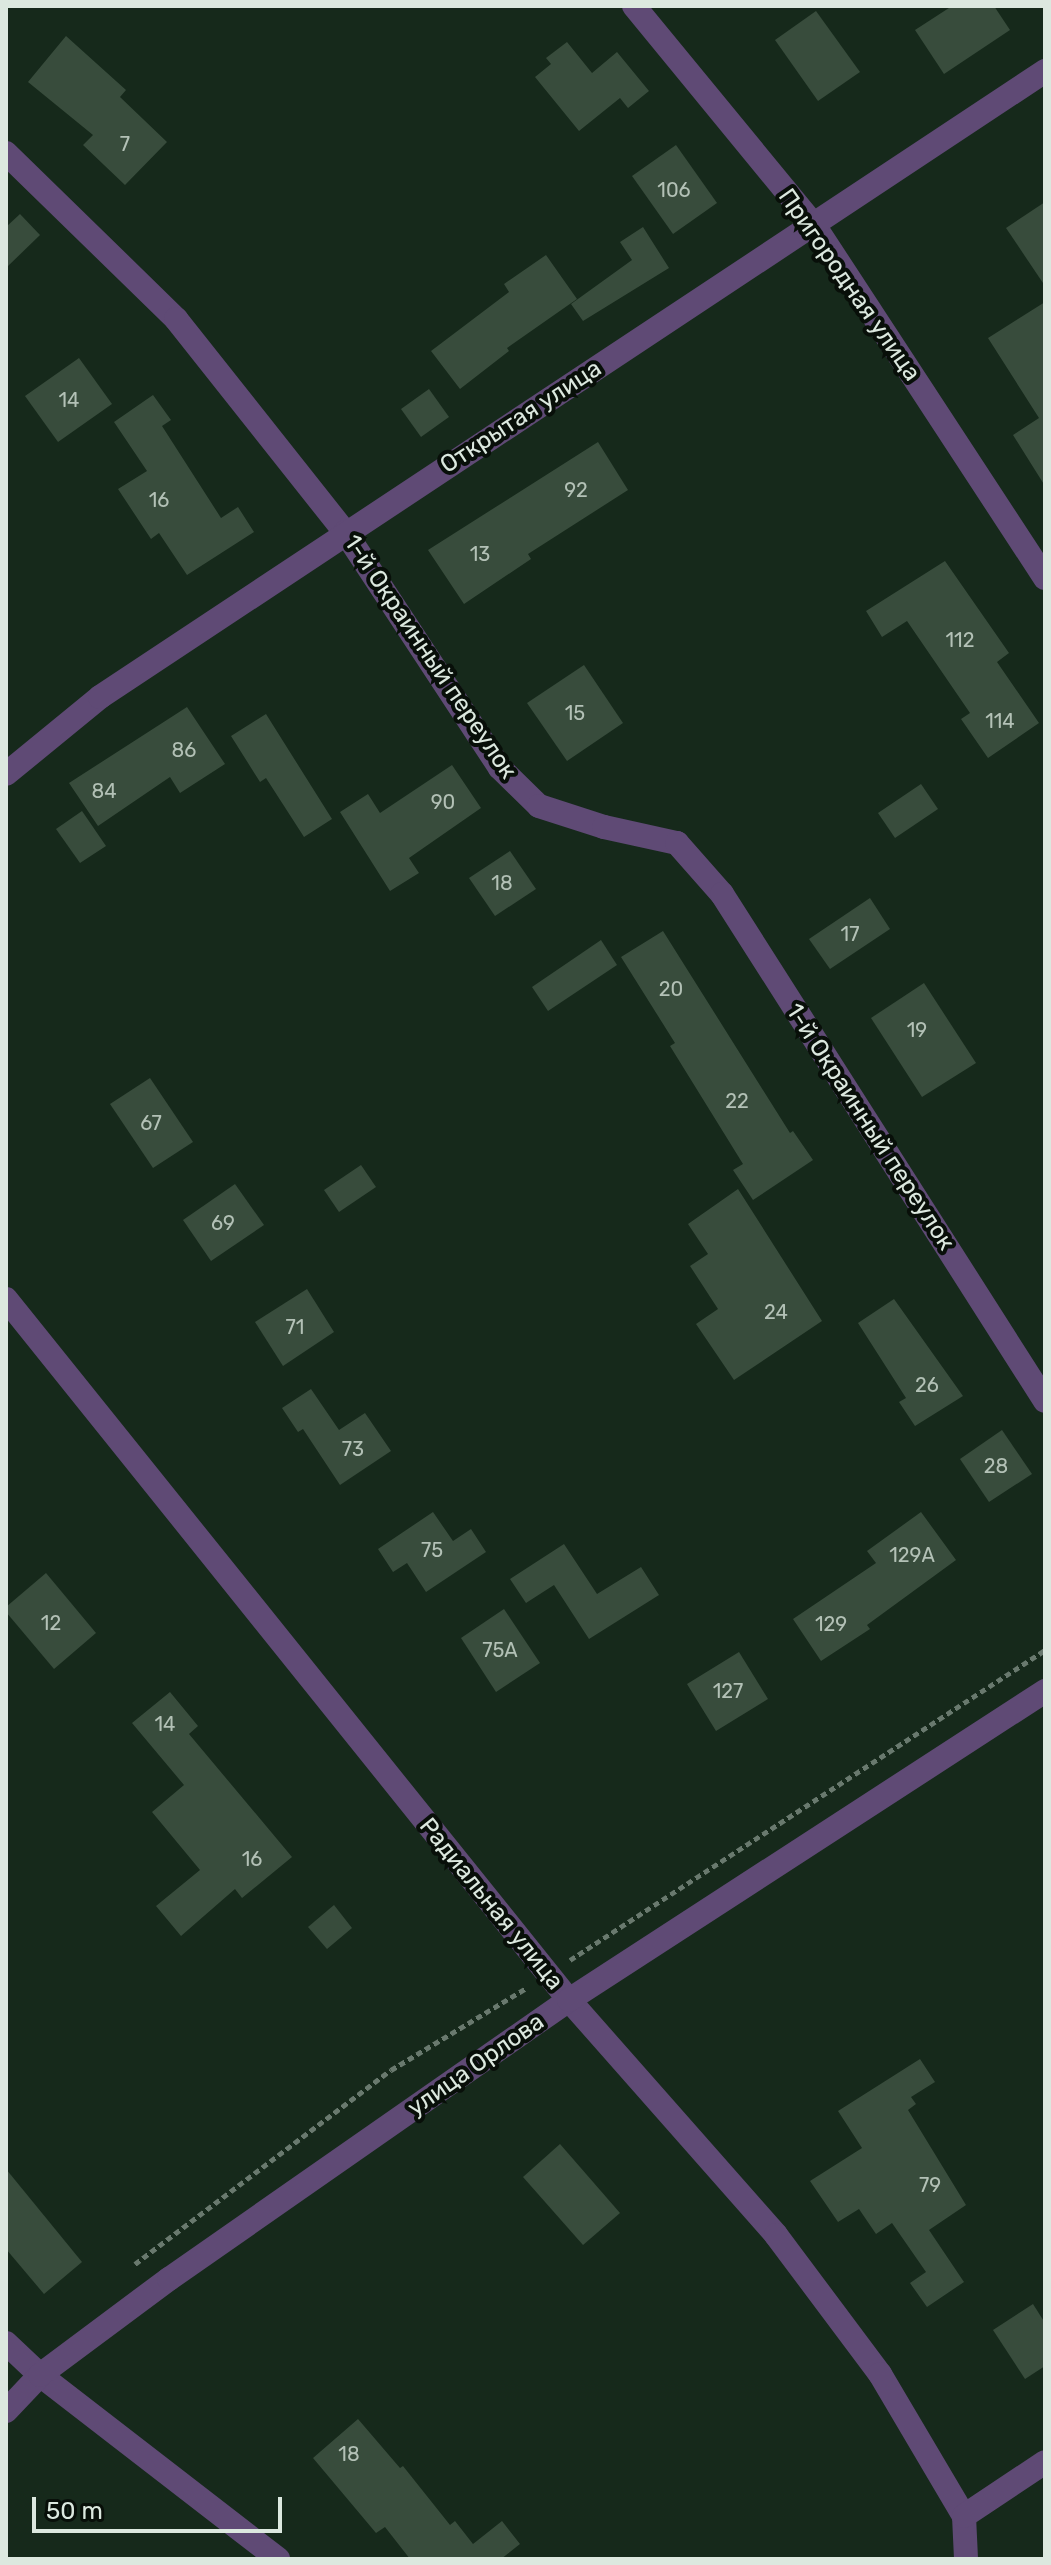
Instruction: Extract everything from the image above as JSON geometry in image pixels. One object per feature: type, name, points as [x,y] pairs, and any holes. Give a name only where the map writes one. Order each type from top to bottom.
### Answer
[{"type":"street","name":"Пригородная улица","points":[[634,6],[814,225],[1045,578]]},
{"type":"street","name":"Открытая улица","points":[[6,774],[100,697],[1045,71]]},
{"type":"street","name":"1-й Окраинный переулок","points":[[6,153],[176,319],[345,532],[500,768],[539,806],[604,827],[677,843],[722,894],[1045,1401]]},
{"type":"street","name":"Радиальная улица","points":[[6,1299],[569,2000],[776,2235],[880,2374],[964,2516]]},
{"type":"street","name":"улица Орлова","points":[[6,2411],[40,2375],[169,2279],[569,2000],[1045,1691]]},
{"type":"street","points":[[6,2343],[40,2375],[278,2559]]},
{"type":"street","points":[[966,2559],[964,2516],[1045,2462]]},
{"type":"building","points":[[952,6],[994,6],[1010,30],[944,74],[915,30]]},
{"type":"building","points":[[816,11],[860,72],[818,101],[775,40]]},
{"type":"building","points":[[66,36],[126,90],[120,97],[167,142],[125,185],[83,145],[93,135],[28,82]]},
{"type":"building","points":[[567,42],[592,73],[617,52],[649,91],[628,108],[620,98],[579,131],[535,77],[551,64],[546,58]]},
{"type":"building","points":[[676,145],[717,203],[673,234],[632,176]]},
{"type":"building","points":[[1045,202],[1045,286],[1006,228]]},
{"type":"building","points":[[20,214],[40,235],[6,268],[6,227]]},
{"type":"building","points":[[643,227],[669,268],[583,321],[571,304],[632,260],[620,242]]},
{"type":"building","points":[[546,255],[577,299],[507,348],[509,351],[460,389],[431,351],[509,292],[504,284]]},
{"type":"building","points":[[1045,302],[1045,486],[1013,435],[1039,418],[988,338]]},
{"type":"building","points":[[79,358],[112,404],[58,442],[25,396]]},
{"type":"building","points":[[429,389],[449,417],[421,437],[401,409]]},
{"type":"building","points":[[153,395],[171,420],[162,426],[221,518],[238,507],[254,532],[187,575],[159,533],[151,539],[118,489],[147,471],[114,422]]},
{"type":"building","points":[[598,442],[628,490],[528,554],[531,559],[464,604],[428,550]]},
{"type":"building","points":[[945,561],[1009,653],[997,662],[1039,723],[988,758],[961,719],[970,713],[907,621],[882,637],[866,611]]},
{"type":"building","points":[[584,665],[623,723],[567,761],[527,703]]},
{"type":"building","points":[[187,707],[225,764],[180,793],[170,777],[98,826],[69,783]]},
{"type":"building","points":[[266,714],[332,819],[304,837],[266,778],[260,782],[231,736]]},
{"type":"building","points":[[452,765],[481,808],[409,858],[419,873],[390,891],[340,812],[368,794],[380,813]]},
{"type":"building","points":[[921,784],[938,809],[895,838],[878,813]]},
{"type":"building","points":[[82,811],[106,846],[80,863],[56,829]]},
{"type":"building","points":[[510,851],[536,889],[495,916],[469,878]]},
{"type":"building","points":[[870,898],[890,929],[830,969],[809,939]]},
{"type":"building","points":[[663,931],[790,1133],[793,1131],[813,1160],[753,1200],[733,1170],[743,1164],[670,1046],[675,1043],[621,957]]},
{"type":"building","points":[[601,940],[617,965],[548,1011],[532,987]]},
{"type":"building","points":[[924,983],[976,1063],[922,1097],[871,1018]]},
{"type":"building","points":[[150,1078],[193,1142],[153,1168],[110,1104]]},
{"type":"building","points":[[361,1165],[376,1187],[339,1212],[324,1190]]},
{"type":"building","points":[[235,1184],[264,1225],[211,1261],[183,1220]]},
{"type":"building","points":[[738,1189],[822,1321],[734,1380],[696,1324],[718,1309],[690,1266],[708,1254],[688,1224]]},
{"type":"building","points":[[307,1289],[334,1332],[283,1366],[255,1322]]},
{"type":"building","points":[[894,1299],[963,1396],[915,1426],[899,1402],[906,1398],[858,1323]]},
{"type":"building","points":[[311,1389],[339,1430],[365,1413],[391,1451],[340,1485],[303,1429],[298,1432],[282,1408]]},
{"type":"building","points":[[1002,1430],[1032,1474],[989,1502],[960,1459]]},
{"type":"building","points":[[433,1512],[453,1541],[471,1529],[486,1552],[426,1592],[407,1563],[393,1572],[378,1549]]},
{"type":"building","points":[[921,1512],[956,1560],[867,1625],[870,1629],[821,1661],[793,1619],[876,1563],[867,1551]]},
{"type":"building","points":[[564,1544],[597,1594],[641,1567],[659,1595],[589,1639],[554,1585],[526,1603],[510,1579]]},
{"type":"building","points":[[46,1573],[96,1633],[54,1669],[6,1612],[6,1607]]},
{"type":"building","points":[[504,1609],[540,1663],[496,1692],[461,1638]]},
{"type":"building","points":[[739,1652],[768,1699],[716,1731],[687,1684]]},
{"type":"building","points":[[170,1692],[198,1726],[189,1734],[292,1857],[242,1898],[235,1889],[181,1936],[156,1906],[200,1870],[152,1812],[184,1785],[132,1723]]},
{"type":"building","points":[[334,1905],[352,1928],[327,1949],[308,1927]]},
{"type":"building","points":[[920,2059],[935,2082],[911,2097],[916,2104],[908,2110],[966,2205],[929,2230],[964,2282],[927,2307],[910,2283],[926,2272],[892,2223],[876,2234],[859,2209],[838,2222],[810,2181],[862,2148],[838,2111]]},
{"type":"building","points":[[560,2144],[620,2213],[583,2245],[523,2177]]},
{"type":"building","points":[[6,2169],[82,2262],[44,2294],[6,2249]]},
{"type":"building","points":[[1033,2304],[1045,2323],[1045,2366],[1025,2379],[993,2330]]},
{"type":"building","points":[[358,2419],[400,2468],[403,2466],[450,2525],[455,2521],[473,2544],[502,2521],[520,2544],[501,2559],[410,2559],[385,2527],[376,2533],[313,2458]]}]
